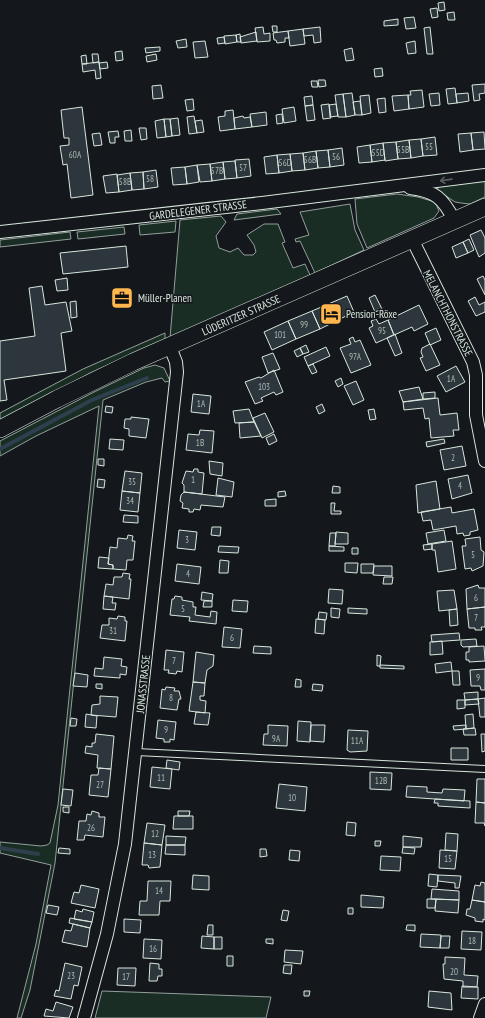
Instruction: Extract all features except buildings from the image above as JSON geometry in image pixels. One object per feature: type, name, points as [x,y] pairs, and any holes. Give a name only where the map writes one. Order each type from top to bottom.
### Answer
[{"type":"main road","name":"LÜDERITZER STRASSE","points":[[0,429],[91,382],[485,207]]},
{"type":"street","name":"GARDELEGENER STRASSE","points":[[0,232],[485,175]]},
{"type":"street","name":"GARDELEGENER STRASSE","points":[[397,186],[427,191],[441,198],[454,220]]},
{"type":"street","name":"MELANCHTHONSTRASSE","points":[[412,239],[473,362],[476,375],[476,415],[485,461]]},
{"type":"street","name":"JONASSTRASSE","points":[[84,1018],[107,934],[125,844],[177,372],[176,362],[170,347]]},
{"type":"street","points":[[480,1018],[485,1004]]},
{"type":"lane","points":[[136,752],[485,769]]},
{"type":"green space","points":[[485,180],[485,197],[470,204],[455,202],[437,190],[439,185]]},
{"type":"green space","points":[[397,194],[418,197],[435,202],[439,211],[434,218],[367,248],[357,224],[355,199]]},
{"type":"green space","points":[[350,204],[355,230],[364,250],[315,273],[300,241],[296,242],[295,239],[309,235],[300,212]]},
{"type":"green space","points":[[277,209],[281,214],[234,220],[237,214]]},
{"type":"green space","points":[[221,216],[226,222],[216,236],[219,248],[230,252],[238,248],[244,255],[253,255],[256,252],[254,245],[247,235],[264,224],[278,224],[285,242],[282,243],[293,268],[305,264],[310,275],[170,338],[180,220]]},
{"type":"green space","points":[[176,221],[175,232],[140,235],[139,225]]},
{"type":"green space","points":[[124,227],[125,234],[78,239],[77,232]]},
{"type":"green space","points":[[70,232],[71,239],[0,247],[0,240]]},
{"type":"green space","points":[[165,333],[165,339],[90,373],[0,421],[0,413],[83,369]]},
{"type":"green space","points":[[155,365],[164,368],[170,381],[165,382],[162,378],[146,382],[103,400],[55,863],[30,990],[21,1018],[17,1018],[36,944],[51,865],[0,853],[0,842],[41,846],[50,843],[58,805],[99,406],[36,436],[0,456],[0,441],[94,392],[144,368]]},
{"type":"green space","points":[[102,991],[271,997],[266,1018],[95,1018]]},
{"type":"waterway","points":[[0,449],[92,400],[147,378]]},
{"type":"waterway","points":[[0,848],[38,854]]},
{"type":"place","name":"Müller-Planen","points":[[122,298]]},
{"type":"place","name":"Pension-Röxe","points":[[331,314]]}]
